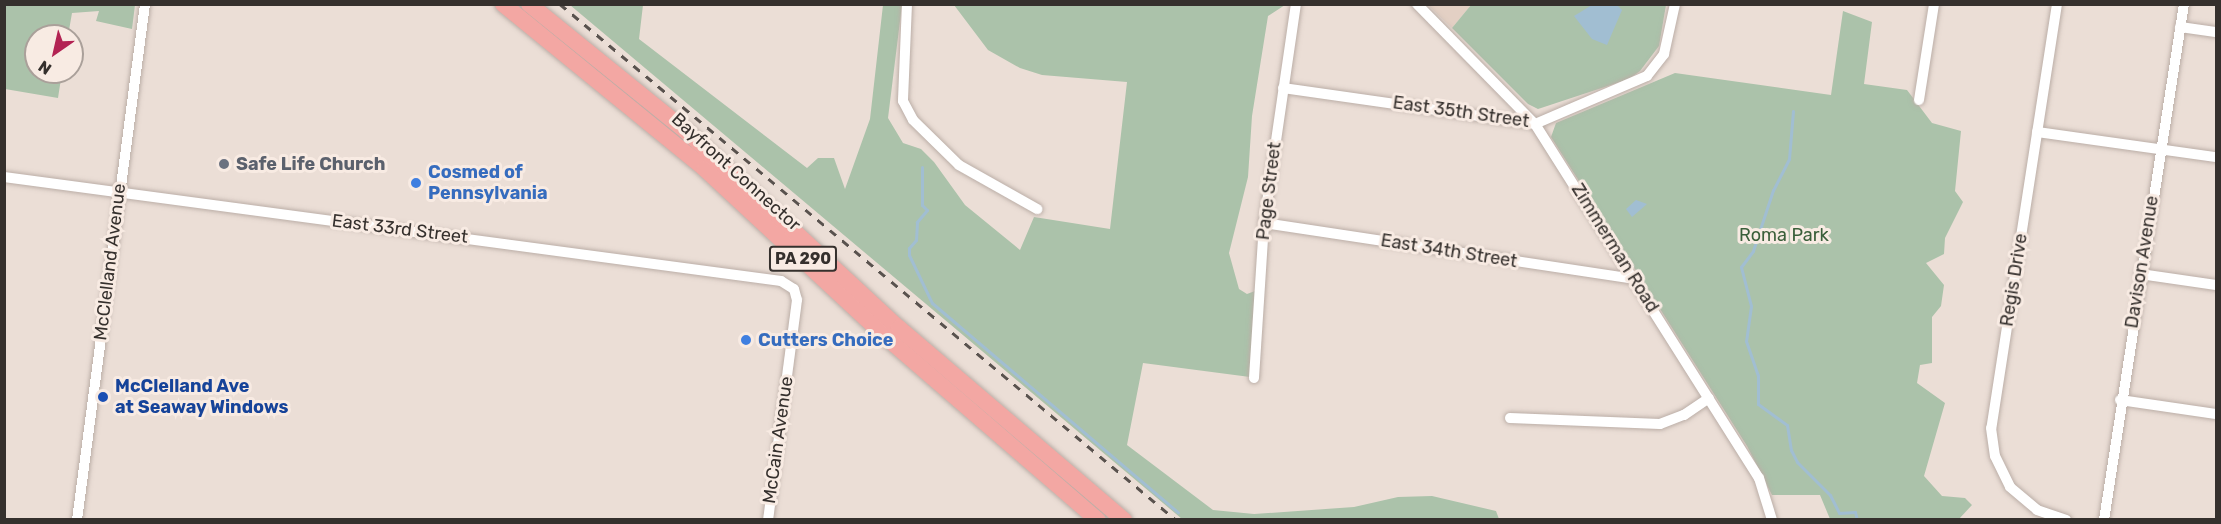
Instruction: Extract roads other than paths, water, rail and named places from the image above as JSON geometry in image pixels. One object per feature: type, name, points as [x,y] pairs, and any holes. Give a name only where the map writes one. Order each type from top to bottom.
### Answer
[{"type":"highway","name":"Bayfront Connector","points":[[503,4],[705,169],[888,339],[1098,519]]},
{"type":"highway","name":"Bayfront Connector","points":[[529,4],[695,139],[900,328],[1124,519]]},
{"type":"street","name":"McClelland Avenue","points":[[77,519],[145,4]]},
{"type":"street","points":[[907,4],[903,101],[913,120],[959,165],[1037,209]]},
{"type":"street","name":"Page Street","points":[[1254,378],[1264,223],[1296,4]]},
{"type":"street","name":"Zimmerman Road","points":[[1417,4],[1535,123],[1759,478],[1772,519]]},
{"type":"street","name":"East 35th Street","points":[[1283,88],[1535,123],[1632,85],[1660,61],[1674,4]]},
{"type":"street","points":[[1919,100],[1934,4]]},
{"type":"street","name":"Regis Drive","points":[[2057,4],[1995,399],[1992,443],[1999,468],[2015,494],[2037,510],[2066,519]]},
{"type":"street","name":"Davison Avenue","points":[[2104,519],[2120,400],[2184,4]]},
{"type":"street","points":[[2180,27],[2217,32]]},
{"type":"street","points":[[2037,132],[2217,157]]},
{"type":"street","name":"East 33rd Street","points":[[4,177],[764,277],[794,289]]},
{"type":"street","name":"East 34th Street","points":[[1264,223],[1634,279]]},
{"type":"street","points":[[2140,274],[2217,285]]},
{"type":"street","name":"McCain Avenue","points":[[768,519],[797,300],[794,289]]},
{"type":"street","points":[[1510,418],[1660,424],[1684,415],[1709,398]]},
{"type":"street","points":[[2120,400],[2217,414]]},
{"type":"water","points":[[1592,5],[1617,5],[1622,10],[1607,45],[1592,39],[1574,16]]},
{"type":"water","points":[[1636,200],[1647,204],[1632,217],[1626,209]]},
{"type":"waterway","points":[[1793,111],[1789,159],[1773,190],[1753,251],[1741,267],[1751,306],[1746,341],[1758,375],[1758,404],[1787,425],[1791,450],[1797,462],[1830,495],[1839,513],[1855,512],[1857,520]]},
{"type":"waterway","points":[[922,167],[922,205],[927,210],[917,222],[916,240],[909,248],[909,255],[932,303],[1178,512]]},
{"type":"railway","points":[[560,4],[1176,520]]},
{"type":"place","name":"Safe Life Church","points":[[224,164]]},
{"type":"place","name":"Cosmed of Pennsylvania","points":[[416,183]]},
{"type":"place","name":"Cutters Choice","points":[[746,340]]},
{"type":"place","name":"McClelland Ave at Seaway Windows","points":[[103,397]]},
{"type":"park label","name":"Roma Park","points":[[1784,235]]}]
